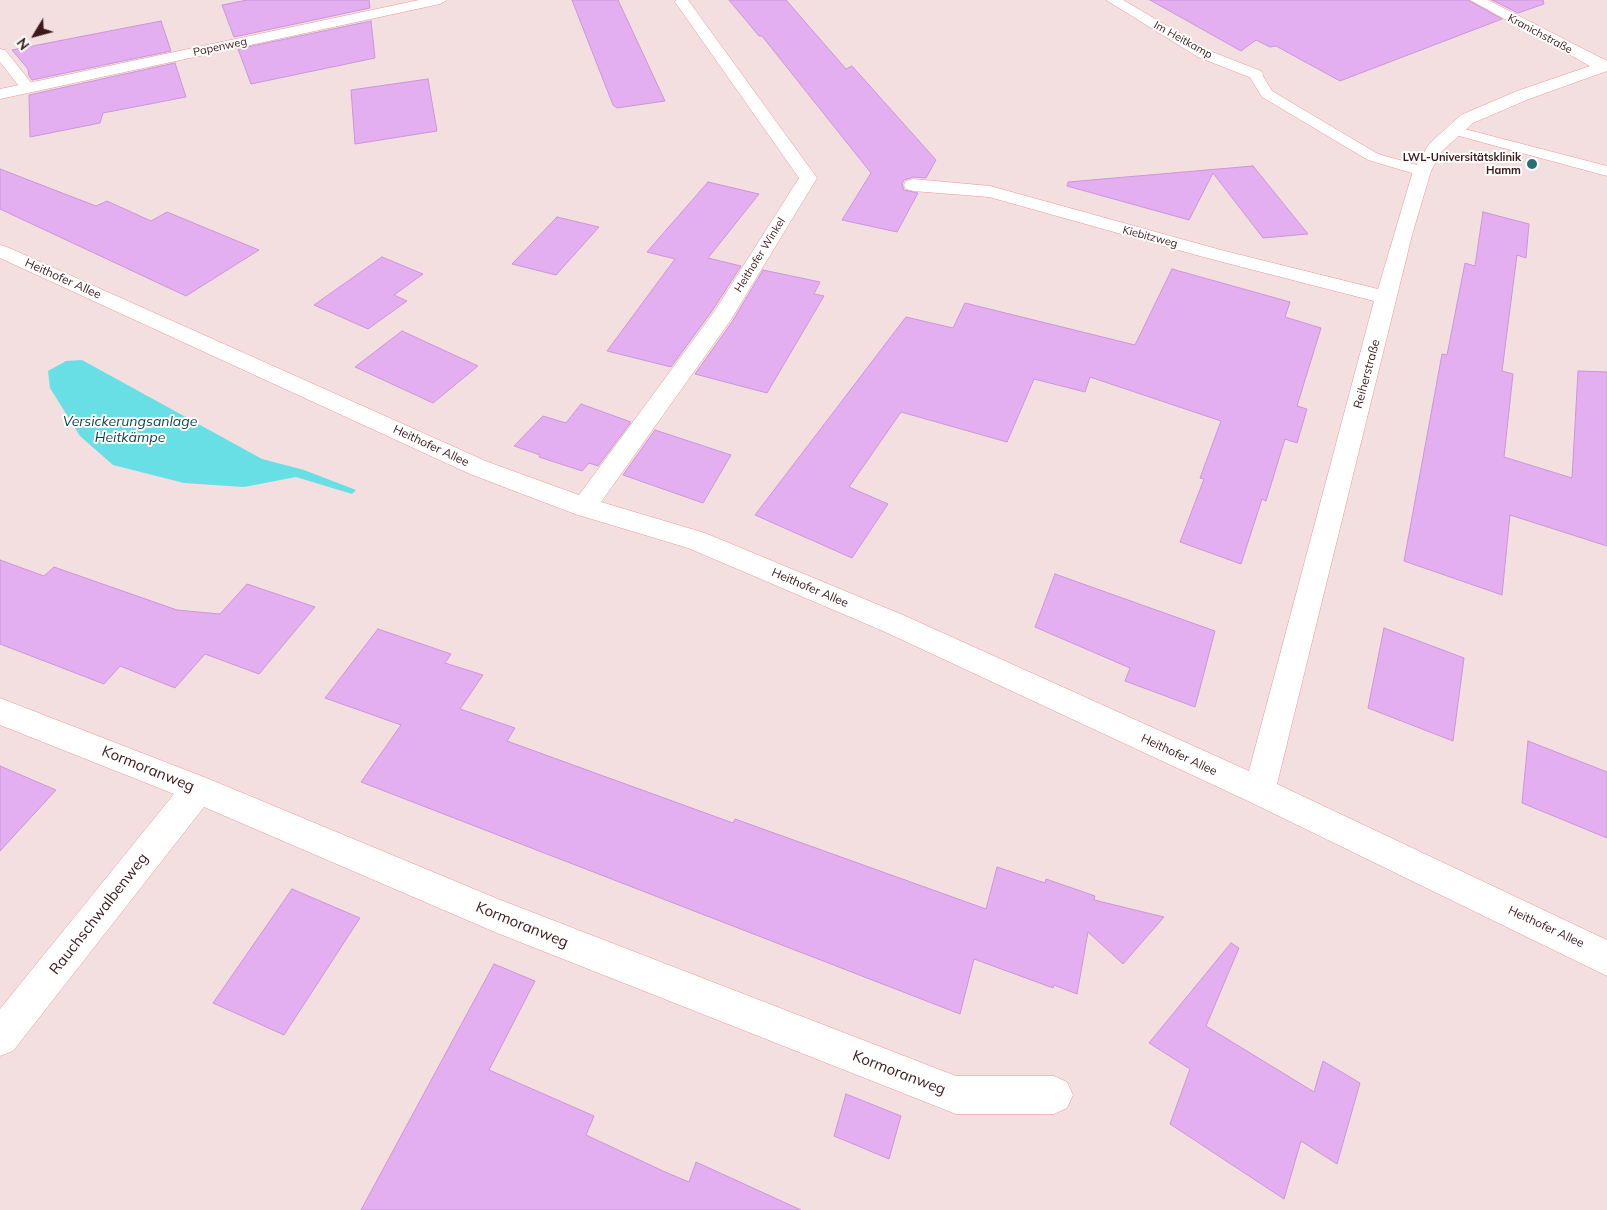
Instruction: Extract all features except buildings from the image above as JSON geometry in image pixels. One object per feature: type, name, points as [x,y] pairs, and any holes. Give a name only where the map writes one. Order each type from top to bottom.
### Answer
[{"type":"street","name":"Papenweg","points":[[0,94],[412,3],[440,0]]},
{"type":"street","name":"Im Heitkamp","points":[[1113,0],[1204,54],[1255,74]]},
{"type":"street","name":"Kranichstraße","points":[[1477,0],[1605,67]]},
{"type":"street","name":"Heithofer Winkel","points":[[584,507],[722,316],[808,178],[682,2]]},
{"type":"street","name":"Reiherstraße","points":[[1259,791],[1387,298],[1422,171],[1435,148],[1452,130],[1467,119],[1490,108],[1605,67]]},
{"type":"street","name":"Kiebitzweg","points":[[913,185],[990,192],[1214,254],[1387,298]]},
{"type":"street","name":"Heithofer Allee","points":[[0,251],[479,468],[584,507],[696,540],[856,607],[1259,791],[1607,958]]},
{"type":"street","name":"Kormoranweg","points":[[0,711],[198,789],[497,916],[956,1095],[1054,1095]]},
{"type":"street","name":"Rauchschwalbenweg","points":[[0,1038],[198,789]]},
{"type":"lane","points":[[0,53],[28,88]]},
{"type":"lane","points":[[1255,74],[1267,94],[1373,157],[1422,171]]},
{"type":"lane","points":[[1452,130],[1607,171]]},
{"type":"water","name":"Versickerungsanlage Heitkämpe","points":[[82,360],[262,459],[304,470],[356,490],[352,494],[296,477],[244,487],[184,483],[113,465],[80,436],[50,388],[48,371],[66,361]]},
{"type":"place","name":"LWL-Universitätsklinik Hamm","points":[[1532,164]]}]
